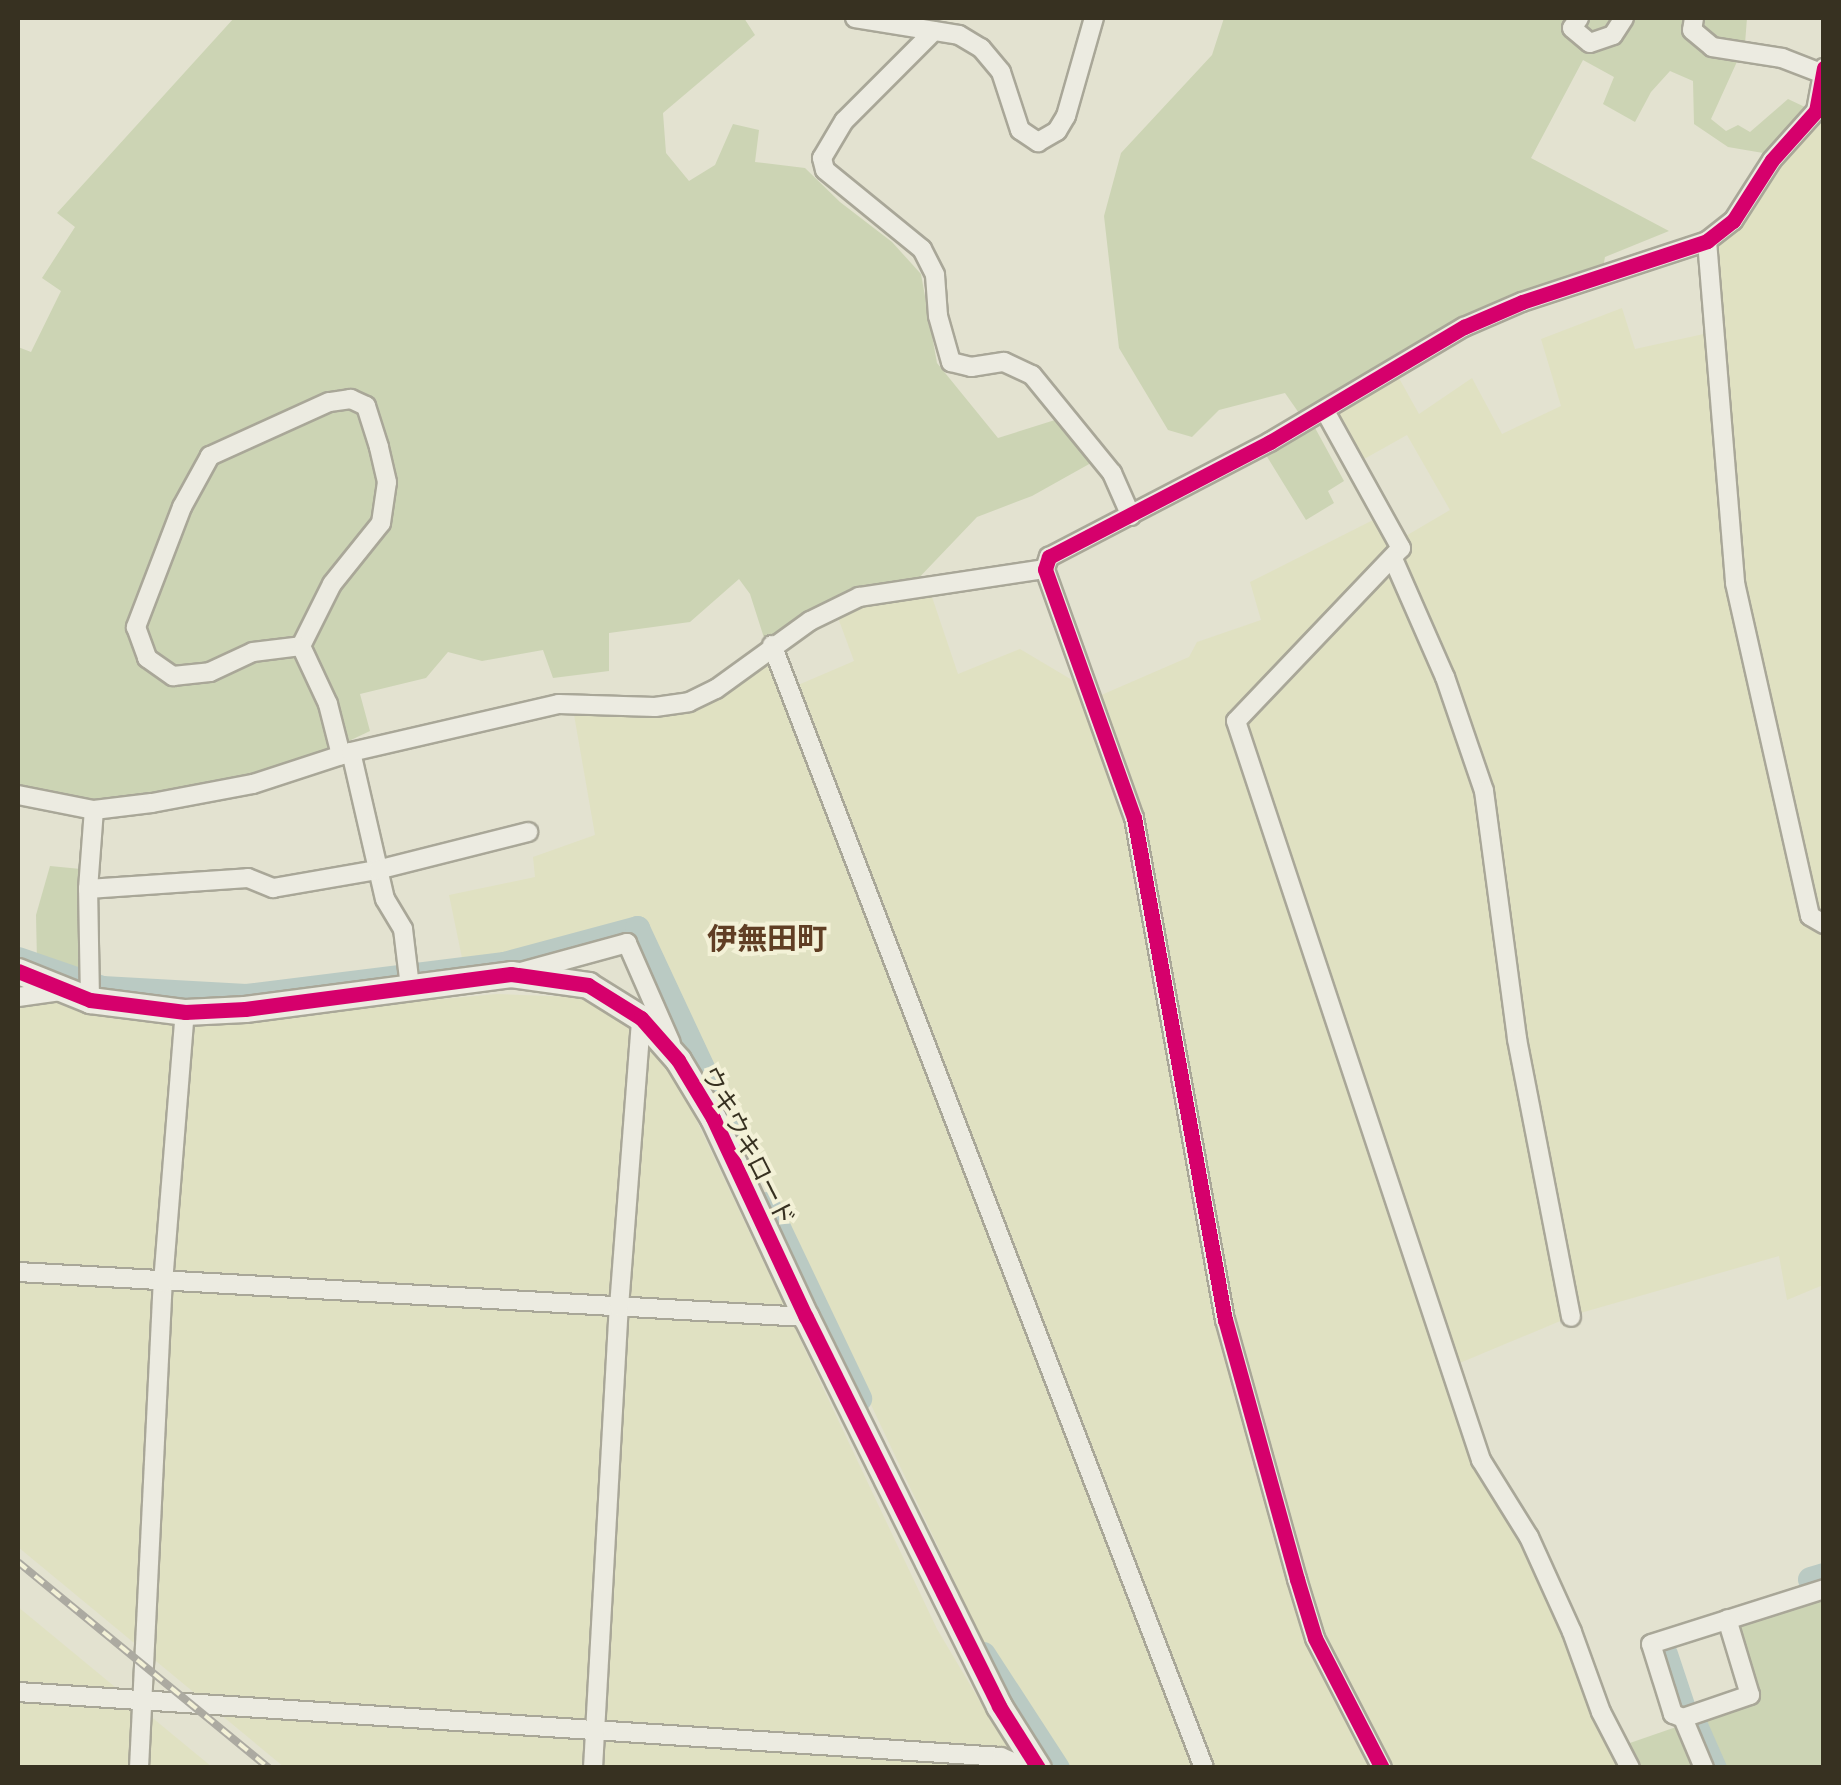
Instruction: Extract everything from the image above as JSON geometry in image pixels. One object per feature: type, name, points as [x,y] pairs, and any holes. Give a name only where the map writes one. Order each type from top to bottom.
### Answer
[{"type":"street","points":[[855,18],[959,36],[981,48],[1001,72],[1020,130],[1038,142],[1057,131],[1066,116],[1094,18]]},
{"type":"street","points":[[1579,18],[1572,28],[1590,42],[1614,35],[1624,18]]},
{"type":"street","points":[[1382,1768],[1314,1638],[1296,1579],[1225,1320],[1134,818],[1044,569],[1050,557],[1325,411],[1464,327],[1522,302],[1708,241],[1733,221],[1772,160],[1816,111],[1823,71],[1782,58],[1712,47],[1692,30],[1694,18]]},
{"type":"street","points":[[934,31],[844,121],[822,158],[825,170],[922,248],[935,275],[938,316],[951,362],[970,367],[1004,362],[1032,375],[1112,474],[1131,516]]},
{"type":"street","points":[[1708,241],[1735,583],[1810,916],[1824,924]]},
{"type":"street","points":[[350,399],[366,406],[379,447],[387,482],[382,524],[332,584],[301,646],[253,652],[210,672],[173,676],[146,658],[136,627],[182,507],[210,456],[328,402],[350,399]]},
{"type":"street","points":[[1325,411],[1401,548],[1394,561],[1308,640],[1236,721],[1481,1460],[1529,1537],[1572,1632],[1601,1712],[1630,1768]]},
{"type":"street","points":[[1394,561],[1444,676],[1484,792],[1517,1039],[1570,1316]]},
{"type":"street","points":[[18,795],[94,810],[253,784],[346,753],[438,735],[559,704],[654,708],[689,702],[716,689],[772,646],[859,597],[1044,569]]},
{"type":"street","points":[[301,646],[346,753],[385,899],[403,929],[410,986]]},
{"type":"street","points":[[772,646],[1204,1768]]},
{"type":"street","points":[[90,1000],[88,889],[94,810]]},
{"type":"street","points":[[88,889],[248,878],[273,888],[377,870],[528,832]]},
{"type":"street","points":[[511,974],[626,943],[678,1060]]},
{"type":"street","name":"ウキウキロード","points":[[18,972],[90,1000],[184,1012],[245,1009],[511,974],[588,985],[641,1018],[678,1060],[714,1118],[806,1317],[999,1706],[1038,1768]]},
{"type":"street","points":[[18,997],[61,991]]},
{"type":"street","points":[[139,1768],[163,1283],[184,1012]]},
{"type":"street","points":[[593,1768],[619,1307],[641,1018]]},
{"type":"street","points":[[18,1272],[806,1317]]},
{"type":"street","points":[[1728,1620],[1750,1695],[1683,1718],[1673,1714],[1651,1644],[1824,1589]]},
{"type":"street","points":[[18,1692],[1001,1757],[1027,1768]]},
{"type":"street","points":[[1683,1718],[1704,1768]]},
{"type":"green space","points":[[234,18],[744,18],[755,35],[663,113],[666,153],[689,181],[715,165],[733,124],[759,130],[755,162],[805,168],[840,202],[892,242],[921,274],[937,363],[998,438],[1055,420],[1091,463],[1032,496],[977,517],[913,584],[836,599],[765,641],[750,594],[739,579],[690,622],[609,633],[609,671],[553,678],[543,650],[482,661],[448,652],[426,678],[360,694],[370,731],[317,756],[244,780],[95,800],[18,787],[18,347],[31,352],[61,291],[42,278],[75,227],[57,213]]},
{"type":"green space","points":[[1224,18],[1747,18],[1745,44],[1711,119],[1726,131],[1738,125],[1750,132],[1788,99],[1807,108],[1769,154],[1728,147],[1694,124],[1693,81],[1670,71],[1651,92],[1635,122],[1603,104],[1614,77],[1583,60],[1531,158],[1669,231],[1605,257],[1603,268],[1301,416],[1285,393],[1219,410],[1192,437],[1168,430],[1119,348],[1104,216],[1121,153],[1212,55]]},
{"type":"green space","points":[[1823,108],[1823,1285],[1787,1300],[1779,1256],[1577,1314],[1443,1370],[1522,1534],[1623,1767],[1067,1767],[985,1646],[640,916],[516,951],[462,958],[449,895],[535,877],[533,857],[595,835],[573,709],[690,708],[730,690],[770,654],[784,691],[854,661],[837,615],[879,598],[930,591],[958,674],[1020,649],[1099,696],[1189,657],[1197,642],[1261,620],[1250,582],[1379,517],[1404,537],[1450,510],[1407,435],[1357,463],[1329,412],[1395,371],[1419,414],[1472,378],[1502,434],[1561,406],[1541,339],[1622,308],[1635,349],[1722,330],[1713,243]]},
{"type":"green space","points":[[1314,426],[1344,481],[1328,491],[1334,503],[1306,520],[1266,455]]},
{"type":"green space","points":[[50,866],[81,869],[83,988],[45,973],[37,962],[36,915]]},
{"type":"green space","points":[[497,994],[578,997],[626,1023],[676,1077],[937,1629],[1019,1767],[284,1767],[18,1547],[18,1003],[64,1001],[195,1021]]},
{"type":"green space","points":[[1823,1589],[1823,1767],[1722,1767],[1697,1714],[1750,1695],[1727,1619]]},
{"type":"green space","points":[[18,1607],[23,1611],[212,1767],[18,1767]]},
{"type":"green space","points":[[1679,1726],[1695,1767],[1638,1767],[1627,1744]]},
{"type":"waterway","points":[[18,959],[102,988],[246,996],[504,964],[637,928],[730,1127]]},
{"type":"waterway","points":[[767,1204],[859,1398]]},
{"type":"waterway","points":[[1810,1579],[1824,1575]]},
{"type":"waterway","points":[[983,1654],[1057,1768]]},
{"type":"waterway","points":[[1665,1654],[1684,1711]]},
{"type":"waterway","points":[[1695,1725],[1714,1768]]},
{"type":"railway","points":[[18,1562],[269,1768]]},
{"type":"cycle path","points":[[1382,1768],[1315,1638],[1297,1579],[1225,1320],[1134,818],[1045,569],[1049,557],[1270,442],[1464,327],[1522,302],[1707,241],[1733,221],[1772,160],[1816,111],[1824,68]]},
{"type":"cycle path","points":[[18,971],[90,1000],[185,1012],[245,1009],[511,974],[588,985],[641,1018],[678,1060],[713,1118],[806,1317],[999,1706],[1038,1768]]},
{"type":"district","name":"伊無田町","points":[[767,936]]}]
